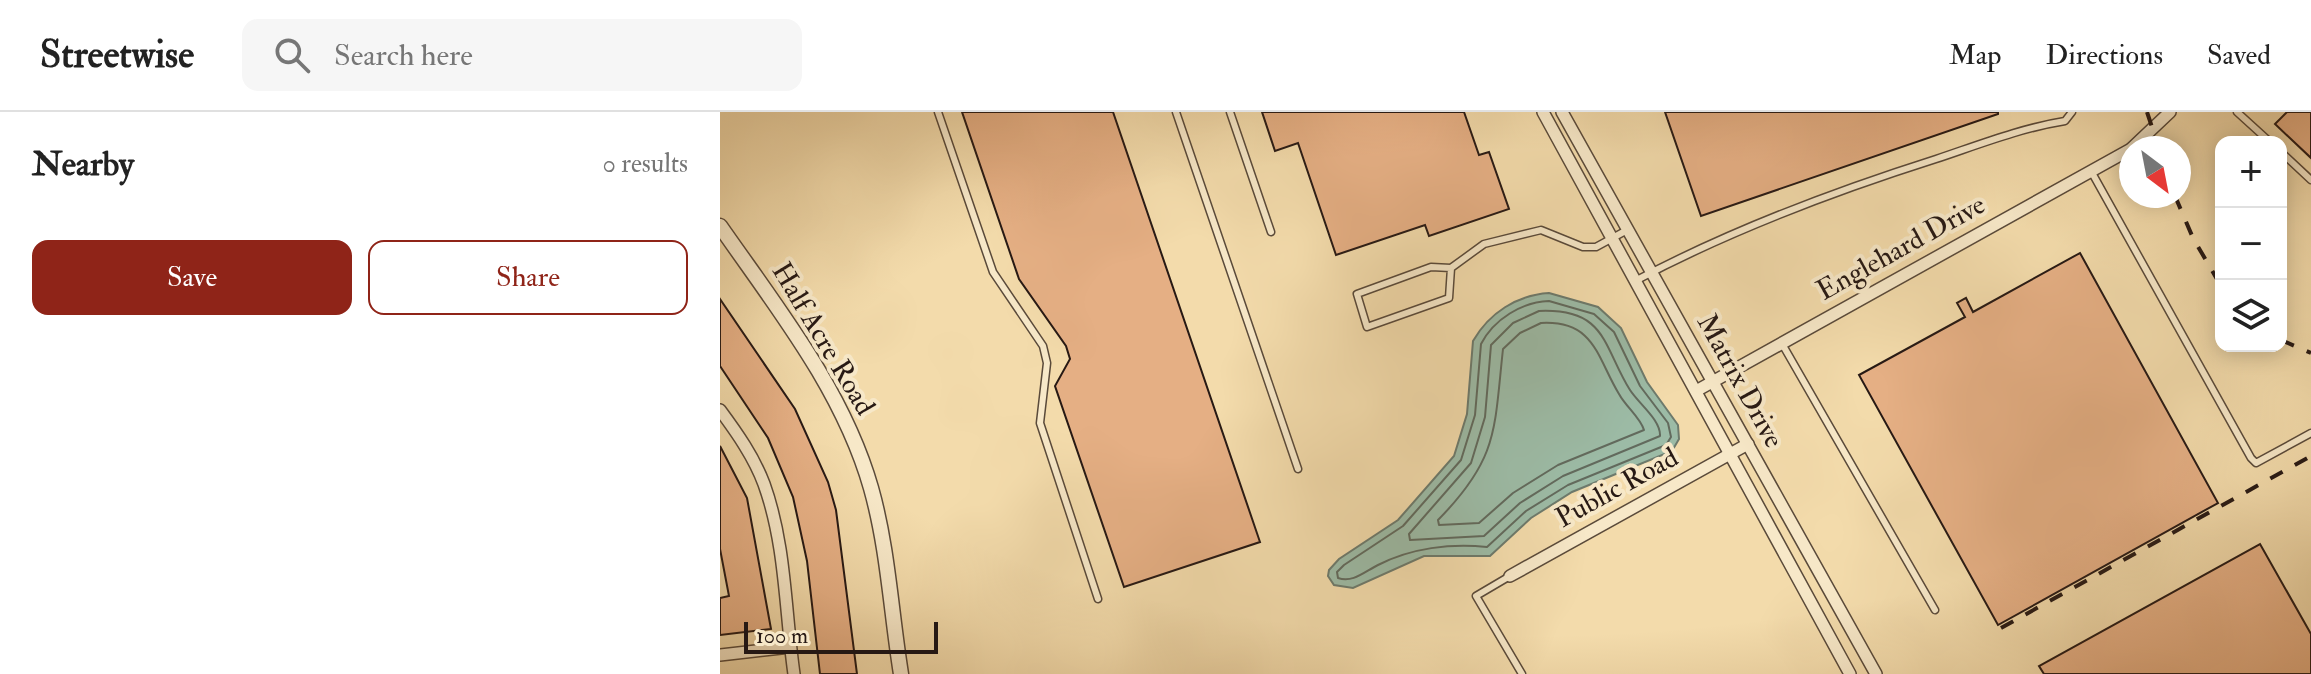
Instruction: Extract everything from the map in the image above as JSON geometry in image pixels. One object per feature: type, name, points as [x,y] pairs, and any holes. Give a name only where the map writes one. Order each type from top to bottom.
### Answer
[{"type":"street","name":"Matrix Drive","points":[[1543,112],[1696,391],[1727,455],[1850,674]]},
{"type":"street","name":"Matrix Drive","points":[[1562,112],[1876,674]]},
{"type":"street","name":"Englehard Drive","points":[[2145,136],[2170,112]]},
{"type":"street","name":"Englehard Drive","points":[[1696,391],[2119,155]]},
{"type":"street","name":"Half Acre Road","points":[[720,226],[798,340],[843,413],[871,488],[894,609],[901,674]]},
{"type":"street","points":[[720,410],[757,469],[774,516],[794,674]]},
{"type":"street","name":"Public Road","points":[[1510,576],[1748,444]]},
{"type":"street","points":[[720,655],[790,647]]},
{"type":"lane","points":[[938,112],[993,272],[1043,346],[1047,363],[1040,423],[1098,599]]},
{"type":"lane","points":[[1176,112],[1298,469]]},
{"type":"lane","points":[[1230,112],[1271,232]]},
{"type":"lane","points":[[1635,281],[1767,218],[2039,125],[2065,121],[2072,112]]},
{"type":"lane","points":[[2237,112],[2263,136]]},
{"type":"lane","points":[[2287,158],[2311,180]]},
{"type":"lane","points":[[2091,171],[2251,458],[2256,463],[2311,433]]},
{"type":"lane","points":[[1451,268],[1449,298],[1367,327],[1357,294],[1431,267],[1451,268],[1484,244],[1541,230],[1583,247],[1596,247],[1629,229]]},
{"type":"lane","points":[[1781,342],[1935,610]]},
{"type":"lane","points":[[1510,576],[1476,596],[1522,674]]},
{"type":"water","points":[[1549,293],[1598,307],[1621,328],[1647,382],[1678,425],[1679,439],[1672,451],[1572,492],[1531,518],[1490,556],[1424,556],[1353,588],[1334,585],[1328,576],[1329,570],[1339,559],[1398,520],[1454,456],[1467,414],[1473,341],[1480,331],[1505,307],[1526,297]]},
{"type":"building","points":[[962,112],[1113,112],[1260,542],[1124,587],[1055,386],[1070,359],[1066,346],[1019,279]]},
{"type":"building","points":[[1262,112],[1464,112],[1479,155],[1489,152],[1509,209],[1429,236],[1425,225],[1336,255],[1298,143],[1275,151]]},
{"type":"building","points":[[1665,112],[1998,112],[1998,114],[1701,216]]},
{"type":"building","points":[[2287,112],[2311,112],[2311,158],[2275,124]]},
{"type":"building","points":[[2080,253],[2218,503],[1998,625],[1859,375],[1965,317],[1957,303],[1966,298],[1973,312]]},
{"type":"building","points":[[720,299],[795,409],[828,482],[836,510],[857,674],[820,674],[807,561],[793,497],[768,438],[720,366]]},
{"type":"building","points":[[720,446],[747,498],[771,629],[720,635],[720,598],[729,596],[720,549]]},
{"type":"building","points":[[2260,544],[2311,634],[2311,674],[2044,674],[2039,666]]},
{"type":"railway","points":[[2147,112],[2155,136]]},
{"type":"railway","points":[[2180,208],[2193,238],[2218,280]]},
{"type":"railway","points":[[2287,343],[2311,353]]},
{"type":"railway","points":[[2001,628],[2311,456]]}]
